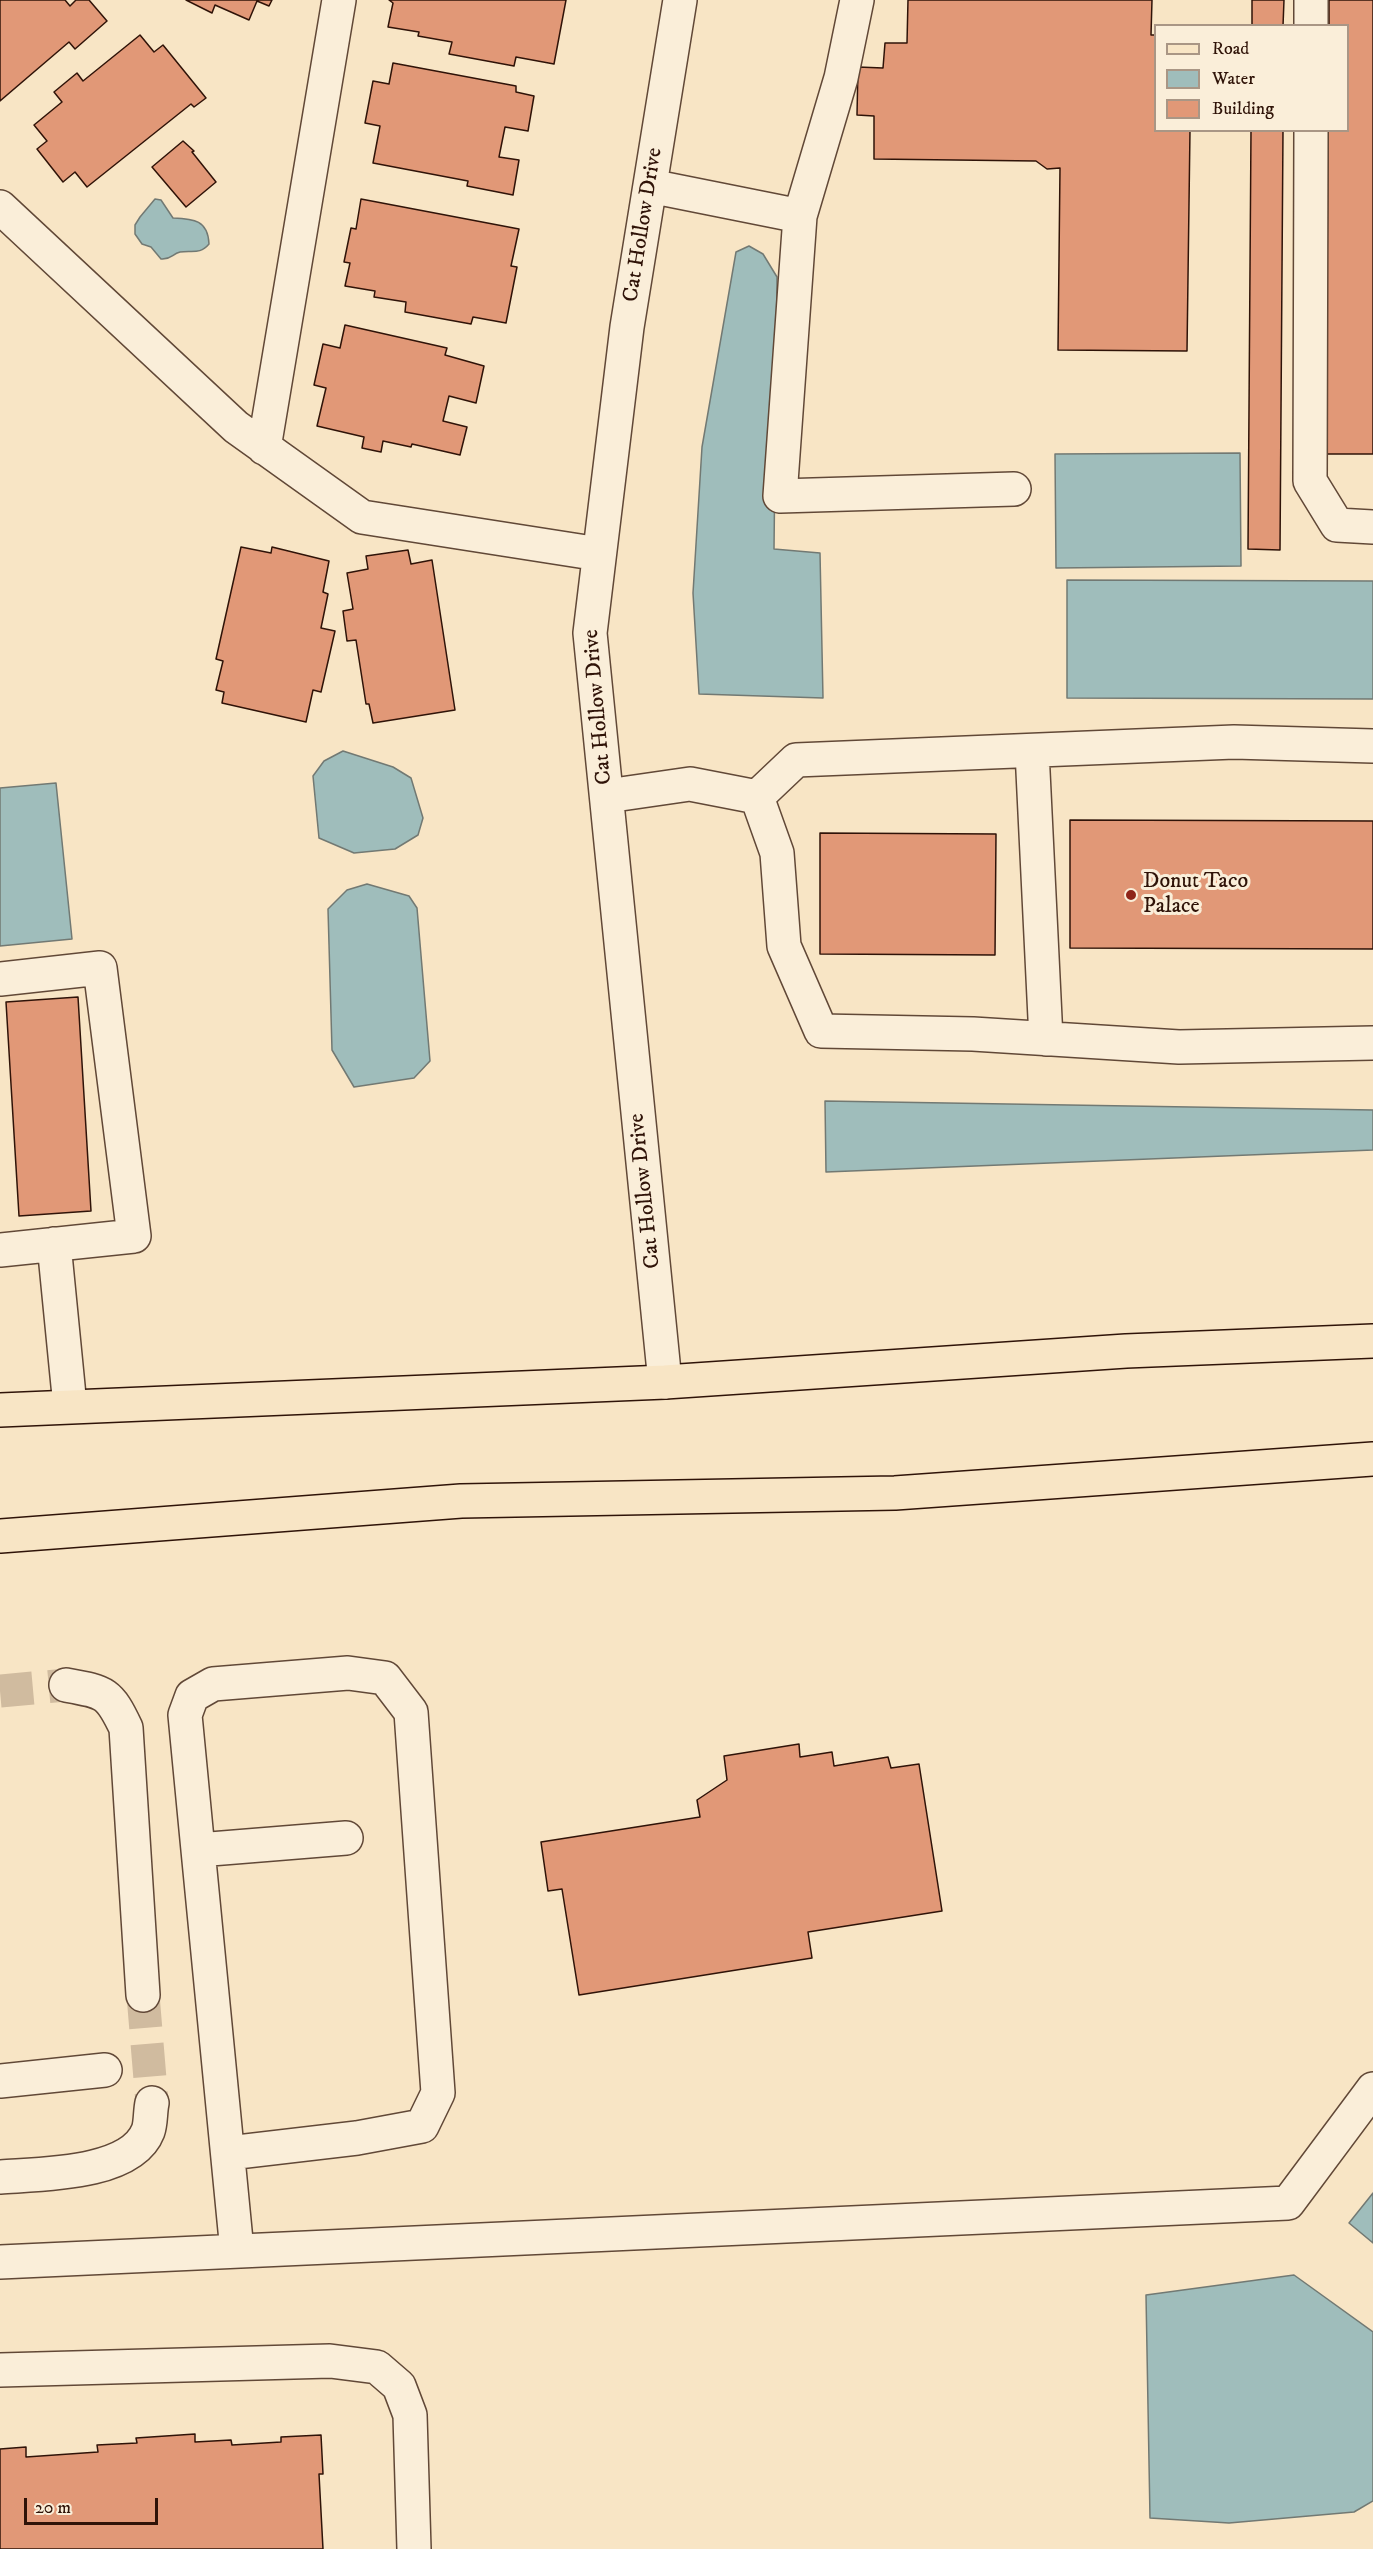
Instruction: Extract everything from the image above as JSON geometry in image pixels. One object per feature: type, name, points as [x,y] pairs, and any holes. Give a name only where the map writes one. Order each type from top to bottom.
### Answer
[{"type":"main road","points":[[0,1410],[665,1382],[1126,1351],[1373,1341]]},
{"type":"main road","points":[[0,1536],[461,1501],[895,1494],[1373,1459]]},
{"type":"street","points":[[264,448],[339,0]]},
{"type":"street","name":"Cat Hollow Drive","points":[[665,1382],[590,633],[627,327],[680,0]]},
{"type":"street","points":[[857,0],[841,78],[800,216],[780,496],[1014,489]]},
{"type":"street","points":[[1311,0],[1311,24]]},
{"type":"street","points":[[1311,132],[1310,481],[1337,525],[1373,527]]},
{"type":"street","points":[[650,186],[800,216]]},
{"type":"street","points":[[0,207],[236,427],[362,517],[599,554]]},
{"type":"street","points":[[756,797],[796,760],[1234,742],[1373,746]]},
{"type":"street","points":[[1032,751],[1046,1039]]},
{"type":"street","points":[[607,796],[690,784],[756,797]]},
{"type":"street","points":[[756,797],[777,853],[784,946],[821,1031],[973,1034],[1179,1047],[1373,1043]]},
{"type":"street","points":[[0,979],[100,968],[134,1236],[0,1250]]},
{"type":"street","points":[[54,1244],[70,1406]]},
{"type":"street","points":[[229,2153],[357,2138],[422,2126],[438,2093],[411,1712],[385,1678],[348,1673],[213,1684],[192,1696],[185,1715],[237,2251]]},
{"type":"street","points":[[66,1685],[97,1690],[114,1702],[126,1728],[143,1995]]},
{"type":"street","points":[[198,1850],[346,1838]]},
{"type":"street","points":[[0,2081],[105,2070]]},
{"type":"street","points":[[0,2262],[1288,2203],[1373,2089]]},
{"type":"street","points":[[0,2177],[74,2171],[117,2160],[140,2144],[148,2130],[152,2103]]},
{"type":"street","points":[[0,2370],[330,2361],[376,2367],[399,2386],[410,2415],[414,2549]]},
{"type":"water","points":[[155,199],[161,200],[173,218],[193,220],[203,225],[209,244],[199,251],[180,252],[169,258],[161,259],[151,247],[142,244],[135,234],[135,225]]},
{"type":"water","points":[[749,246],[763,254],[777,277],[774,549],[820,553],[823,698],[699,694],[693,593],[702,447],[736,252]]},
{"type":"water","points":[[1240,453],[1241,566],[1056,568],[1055,454]]},
{"type":"water","points":[[1067,580],[1373,581],[1373,699],[1067,698]]},
{"type":"water","points":[[343,751],[393,767],[411,778],[423,818],[418,835],[395,849],[354,853],[319,838],[313,776],[324,761]]},
{"type":"water","points":[[56,783],[72,939],[0,946],[0,788]]},
{"type":"water","points":[[367,884],[409,896],[417,908],[430,1061],[414,1078],[354,1087],[332,1050],[328,909],[347,890]]},
{"type":"water","points":[[825,1101],[1373,1110],[1373,1150],[826,1172]]},
{"type":"water","points":[[1373,2193],[1373,2243],[1349,2223]]},
{"type":"water","points":[[1294,2275],[1373,2332],[1373,2501],[1354,2512],[1229,2523],[1150,2518],[1146,2295]]},
{"type":"building","points":[[0,0],[65,0],[70,6],[76,0],[89,0],[107,21],[75,49],[69,42],[0,101]]},
{"type":"building","points":[[186,0],[272,0],[269,6],[257,1],[249,20],[215,5],[212,13]]},
{"type":"building","points":[[389,0],[566,0],[554,64],[516,57],[514,66],[449,54],[452,42],[418,36],[419,32],[388,27],[393,3]]},
{"type":"building","points":[[908,0],[1152,0],[1154,132],[1190,132],[1187,351],[1058,350],[1060,168],[1047,169],[1036,161],[874,159],[874,116],[857,115],[858,67],[883,68],[885,43],[907,43]]},
{"type":"building","points":[[1252,0],[1284,0],[1283,24],[1252,24]]},
{"type":"building","points":[[1329,0],[1373,0],[1373,454],[1326,454],[1328,132],[1349,132],[1349,24],[1329,24]]},
{"type":"building","points":[[140,35],[154,52],[163,45],[206,98],[194,107],[191,104],[87,187],[75,172],[63,182],[37,149],[47,141],[34,125],[62,102],[54,92],[77,73],[83,81]]},
{"type":"building","points":[[393,63],[516,86],[516,92],[534,96],[528,131],[505,127],[499,157],[519,160],[513,195],[467,186],[468,181],[373,163],[380,126],[365,123],[373,81],[389,84]]},
{"type":"building","points":[[1251,132],[1283,132],[1280,550],[1248,549]]},
{"type":"building","points":[[183,141],[194,151],[192,152],[216,182],[186,207],[152,167]]},
{"type":"building","points":[[361,199],[519,229],[511,266],[517,267],[506,323],[473,317],[471,324],[405,312],[406,302],[374,297],[375,291],[345,286],[350,263],[344,262],[351,228],[356,229]]},
{"type":"building","points":[[345,325],[447,348],[445,355],[484,366],[476,403],[449,396],[443,421],[467,427],[460,455],[412,444],[411,447],[383,441],[381,452],[376,451],[362,448],[364,437],[317,426],[326,388],[314,385],[323,344],[340,348]]},
{"type":"building","points":[[241,547],[271,553],[272,547],[329,561],[323,592],[328,594],[321,628],[335,631],[321,692],[313,690],[306,722],[222,703],[224,692],[216,690],[223,661],[216,659]]},
{"type":"building","points":[[408,550],[411,564],[432,560],[455,710],[373,723],[369,704],[366,704],[356,640],[347,641],[343,611],[353,609],[347,573],[368,569],[366,556]]},
{"type":"building","points":[[1070,820],[1373,821],[1373,949],[1070,948]]},
{"type":"building","points":[[820,833],[996,834],[995,955],[820,954]]},
{"type":"building","points":[[78,997],[91,1211],[19,1216],[6,1002]]},
{"type":"building","points":[[799,1744],[800,1757],[832,1752],[834,1766],[888,1757],[891,1768],[919,1764],[942,1911],[808,1932],[812,1958],[579,1995],[562,1889],[548,1891],[541,1842],[700,1817],[697,1800],[727,1780],[724,1756]]},
{"type":"building","points":[[195,2434],[195,2442],[231,2440],[232,2445],[281,2442],[281,2437],[321,2435],[323,2474],[319,2474],[323,2549],[0,2549],[0,2449],[26,2447],[26,2457],[98,2452],[97,2445],[137,2443],[136,2438]]},
{"type":"tunnel","points":[[0,1691],[66,1685]]},
{"type":"tunnel","points":[[143,1995],[152,2103]]},
{"type":"place","name":"Donut Taco Palace","points":[[1131,895]]}]
